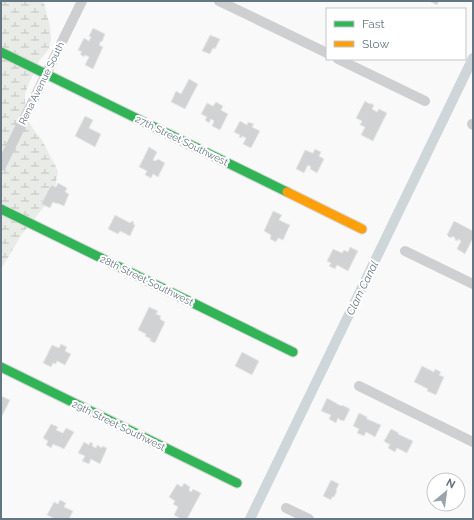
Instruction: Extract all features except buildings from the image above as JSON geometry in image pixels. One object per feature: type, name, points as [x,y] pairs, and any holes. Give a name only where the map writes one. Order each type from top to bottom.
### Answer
[{"type":"street","name":"Rena Avenue South","points":[[1,166],[82,1]]},
{"type":"street","points":[[220,1],[326,54]]},
{"type":"street","name":"27th Street Southwest","points":[[1,52],[362,229]]},
{"type":"street","points":[[340,60],[425,101]]},
{"type":"street","name":"28th Street Southwest","points":[[1,209],[293,352]]},
{"type":"street","points":[[405,251],[473,284]]},
{"type":"street","name":"29th Street Southwest","points":[[1,367],[237,483]]},
{"type":"street","points":[[359,386],[473,442]]},
{"type":"street","points":[[286,508],[309,519]]},
{"type":"green space","points":[[1,1],[41,1],[44,3],[50,26],[51,39],[49,49],[39,61],[25,93],[25,104],[27,119],[42,140],[58,171],[55,188],[48,202],[22,234],[1,269]]},
{"type":"waterway","name":"Clam Canal","points":[[250,519],[473,58]]},
{"type":"traffic: fast","points":[[1,52],[287,192]]},
{"type":"traffic: fast","points":[[1,209],[293,352]]},
{"type":"traffic: fast","points":[[1,367],[237,483]]},
{"type":"traffic: slow","points":[[287,192],[362,229]]}]
